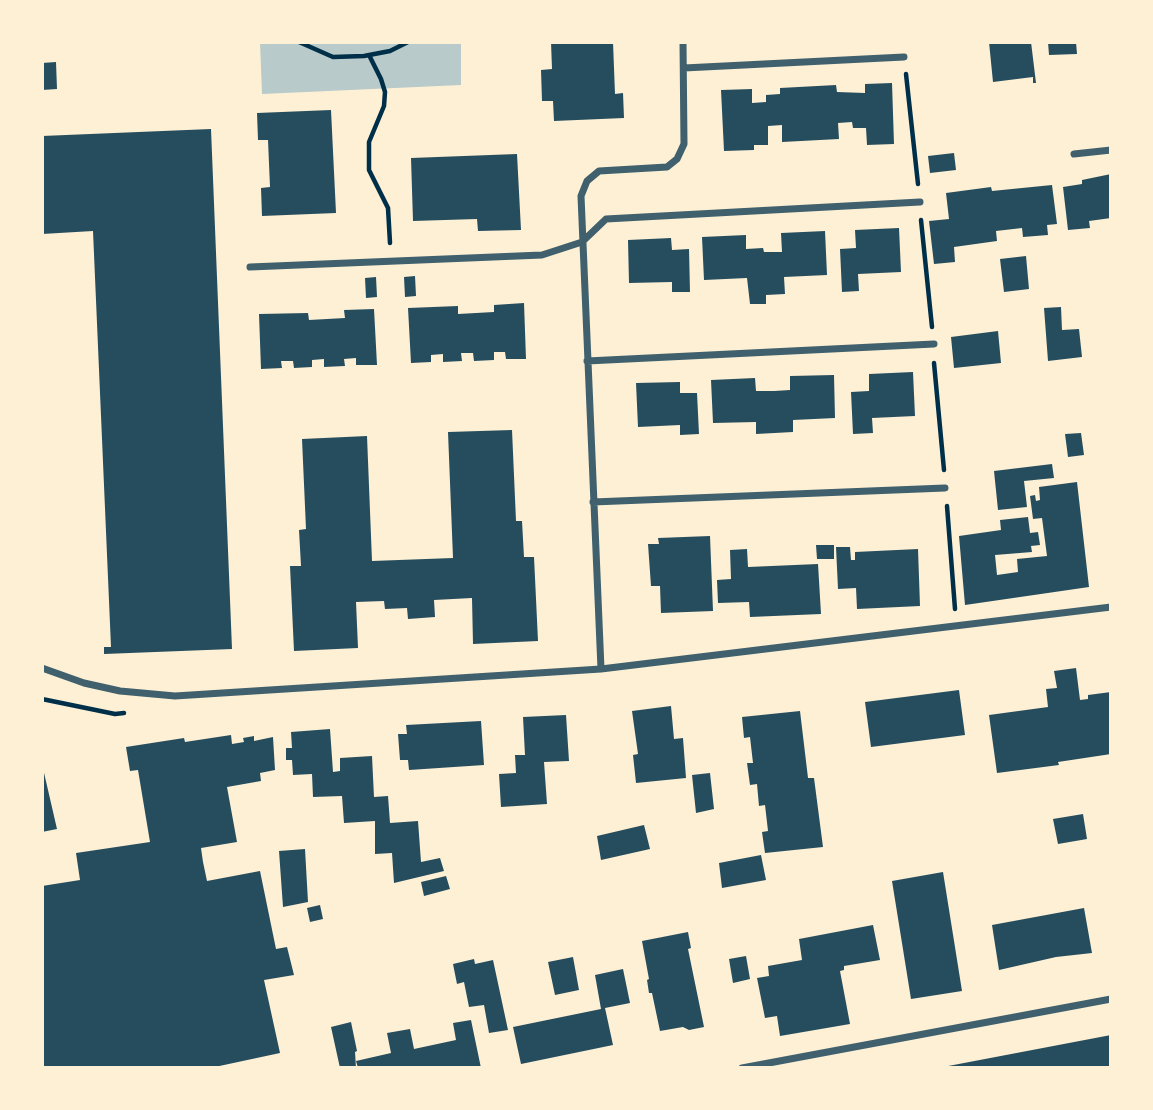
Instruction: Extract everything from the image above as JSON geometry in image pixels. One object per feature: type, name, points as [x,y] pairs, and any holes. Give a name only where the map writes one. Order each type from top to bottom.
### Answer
[{"type":"street","points":[[601,669],[581,196],[587,181],[599,171],[667,167],[677,159],[684,144],[683,42]]},
{"type":"street","points":[[684,68],[904,57]]},
{"type":"street","points":[[1074,154],[1111,150]]},
{"type":"street","points":[[250,267],[542,256],[582,242],[606,219],[919,202]]},
{"type":"street","points":[[587,361],[934,344]]},
{"type":"street","points":[[593,502],[945,488]]},
{"type":"street","points":[[42,668],[84,683],[120,691],[174,696],[601,669],[1111,607]]},
{"type":"street","points":[[741,1068],[1111,999]]},
{"type":"path","points":[[299,42],[333,57],[390,51],[408,42]]},
{"type":"path","points":[[369,55],[382,79],[385,92],[384,106],[369,142],[369,170],[388,208],[391,262]]},
{"type":"shaded area","points":[[260,42],[461,42],[461,85],[262,94]]},
{"type":"building","points":[[551,42],[613,42],[615,94],[623,93],[624,118],[554,121],[553,101],[542,101],[541,70],[552,69]]},
{"type":"building","points":[[989,42],[1031,42],[1036,83],[1033,83],[1033,77],[993,82]]},
{"type":"building","points":[[1048,42],[1076,42],[1077,54],[1049,55]]},
{"type":"building","points":[[56,62],[57,89],[42,90],[42,63]]},
{"type":"building","points":[[892,83],[894,144],[867,145],[866,128],[853,128],[852,122],[838,123],[839,139],[782,142],[782,125],[768,126],[768,145],[754,145],[754,150],[724,151],[721,90],[752,89],[752,103],[766,102],[766,95],[780,94],[780,88],[836,85],[837,92],[865,93],[865,84]]},
{"type":"building","points":[[331,110],[336,213],[262,216],[261,188],[270,187],[268,140],[258,140],[257,113]]},
{"type":"building","points":[[211,129],[232,649],[104,654],[104,647],[111,647],[93,231],[42,234],[42,136]]},
{"type":"building","points":[[954,153],[956,170],[930,173],[928,156]]},
{"type":"building","points":[[517,154],[521,230],[478,231],[477,219],[413,221],[411,158]]},
{"type":"building","points":[[1111,174],[1111,218],[1089,221],[1090,228],[1068,230],[1063,187]]},
{"type":"building","points":[[1052,185],[1057,224],[1047,225],[1048,235],[1023,237],[1022,228],[996,231],[997,241],[954,247],[955,262],[934,264],[929,221],[949,219],[946,193],[991,187],[992,191]]},
{"type":"building","points":[[899,228],[901,272],[858,274],[859,291],[842,292],[840,249],[856,248],[855,230]]},
{"type":"building","points":[[825,231],[827,275],[784,277],[785,294],[766,295],[766,304],[750,304],[747,278],[704,280],[702,237],[746,235],[746,249],[763,248],[764,252],[782,252],[781,233]]},
{"type":"building","points":[[671,238],[672,250],[689,249],[690,292],[672,292],[672,282],[629,283],[628,240]]},
{"type":"building","points":[[1026,256],[1029,289],[1004,292],[1000,259]]},
{"type":"building","points":[[415,276],[416,296],[405,297],[404,277]]},
{"type":"building","points":[[376,277],[377,297],[366,298],[365,278]]},
{"type":"building","points":[[524,303],[526,359],[506,359],[505,352],[494,352],[494,360],[474,361],[473,353],[461,353],[462,361],[443,362],[443,354],[431,355],[431,362],[411,363],[408,308],[458,306],[458,314],[494,312],[494,305]]},
{"type":"building","points":[[1061,307],[1062,330],[1079,329],[1082,357],[1048,361],[1044,308]]},
{"type":"building","points":[[374,309],[377,365],[356,365],[356,358],[344,359],[345,366],[324,367],[324,359],[312,360],[312,367],[294,368],[293,361],[281,361],[282,368],[261,369],[259,314],[308,313],[309,320],[345,318],[344,310]]},
{"type":"building","points":[[998,331],[1001,363],[954,368],[951,337]]},
{"type":"building","points":[[913,372],[915,416],[872,418],[873,433],[853,434],[851,392],[869,391],[869,374]]},
{"type":"building","points":[[834,375],[835,418],[793,420],[793,432],[756,434],[756,422],[713,423],[711,380],[755,378],[756,391],[774,391],[790,390],[790,376]]},
{"type":"building","points":[[680,382],[680,393],[697,393],[699,434],[680,435],[680,425],[638,427],[636,383]]},
{"type":"building","points":[[512,430],[516,521],[522,521],[524,557],[534,557],[538,641],[473,644],[472,598],[434,600],[435,617],[408,619],[407,608],[385,609],[384,601],[356,602],[358,648],[294,651],[290,566],[301,566],[299,530],[306,529],[302,439],[367,436],[372,561],[453,558],[448,432]]},
{"type":"building","points":[[1081,433],[1084,455],[1068,457],[1065,434]]},
{"type":"building","points":[[1052,464],[1054,478],[1024,481],[1027,507],[998,510],[994,471]]},
{"type":"building","points":[[1077,482],[1089,587],[965,605],[959,536],[1001,530],[1000,520],[1028,517],[1030,533],[1038,532],[1040,545],[1031,546],[1032,552],[995,555],[997,575],[1018,572],[1017,559],[1047,556],[1042,518],[1033,519],[1030,496],[1035,495],[1036,501],[1040,500],[1039,487]]},
{"type":"building","points":[[710,536],[713,611],[661,613],[660,586],[651,586],[648,544],[659,544],[658,538]]},
{"type":"building","points":[[816,545],[834,545],[834,559],[817,559]]},
{"type":"building","points":[[836,547],[850,547],[851,560],[855,560],[855,552],[918,549],[920,606],[857,609],[856,588],[838,589]]},
{"type":"building","points":[[747,549],[748,567],[818,564],[821,614],[750,617],[749,602],[718,603],[717,580],[731,579],[730,550]]},
{"type":"building","points":[[1076,668],[1080,700],[1088,699],[1088,695],[1111,692],[1111,754],[1058,762],[1059,765],[997,773],[989,715],[1048,707],[1046,689],[1057,688],[1054,671]]},
{"type":"building","points":[[959,690],[965,735],[871,747],[865,702]]},
{"type":"building","points":[[671,706],[674,739],[683,738],[686,778],[636,783],[633,755],[638,754],[632,711]]},
{"type":"building","points":[[800,711],[808,778],[814,778],[823,847],[765,853],[762,832],[768,831],[765,805],[759,806],[757,784],[750,785],[747,763],[753,763],[750,737],[744,738],[742,717]]},
{"type":"building","points":[[566,715],[569,761],[544,762],[547,804],[501,807],[499,774],[516,773],[515,755],[525,755],[523,717]]},
{"type":"building","points":[[481,721],[484,765],[409,770],[408,760],[400,760],[398,734],[407,734],[406,725]]},
{"type":"building","points":[[330,729],[333,772],[340,771],[340,758],[372,756],[374,797],[388,796],[390,823],[418,821],[421,862],[440,858],[444,871],[394,883],[392,853],[375,854],[375,821],[344,823],[342,796],[313,797],[312,774],[293,775],[292,760],[286,760],[286,748],[292,748],[291,732]]},
{"type":"building","points":[[231,735],[232,744],[244,742],[243,738],[254,736],[254,741],[273,737],[275,770],[260,773],[261,781],[227,787],[237,842],[201,848],[203,862],[207,881],[260,871],[276,949],[287,947],[294,975],[264,980],[280,1053],[210,1068],[44,1068],[42,886],[80,880],[76,853],[150,842],[138,770],[130,771],[126,747],[184,738],[185,742]]},
{"type":"building","points":[[42,764],[57,829],[42,832]]},
{"type":"building","points":[[710,773],[714,809],[696,813],[692,775]]},
{"type":"building","points":[[1083,814],[1087,839],[1058,844],[1053,819]]},
{"type":"building","points":[[644,825],[650,849],[601,860],[597,836]]},
{"type":"building","points":[[305,849],[308,902],[283,907],[279,851]]},
{"type":"building","points":[[761,855],[766,880],[722,888],[719,863]]},
{"type":"building","points":[[943,872],[962,991],[911,999],[892,881]]},
{"type":"building","points":[[446,876],[450,889],[424,896],[421,882]]},
{"type":"building","points":[[320,905],[323,919],[310,922],[307,908]]},
{"type":"building","points":[[1084,908],[1092,953],[1056,957],[999,970],[992,925]]},
{"type":"building","points":[[873,925],[880,960],[844,966],[844,970],[840,971],[850,1024],[780,1036],[777,1016],[765,1018],[757,978],[769,976],[768,966],[802,960],[799,939]]},
{"type":"building","points":[[688,932],[691,948],[688,949],[704,1027],[660,1031],[652,993],[649,993],[642,941]]},
{"type":"building","points":[[746,956],[750,979],[733,983],[729,959]]},
{"type":"building","points":[[573,957],[579,990],[555,995],[548,962]]},
{"type":"building","points":[[474,959],[475,964],[493,960],[508,1030],[489,1033],[484,1005],[469,1007],[464,982],[457,984],[453,964]]},
{"type":"building","points":[[623,969],[630,1003],[605,1008],[613,1045],[521,1064],[513,1027],[601,1009],[595,975]]},
{"type":"building","points":[[471,1020],[481,1068],[358,1068],[356,1061],[391,1053],[387,1033],[410,1029],[414,1049],[456,1040],[453,1023]]},
{"type":"building","points":[[351,1022],[357,1051],[356,1068],[340,1068],[331,1027]]},
{"type":"building","points":[[1111,1035],[1111,1068],[943,1068],[943,1067]]}]
